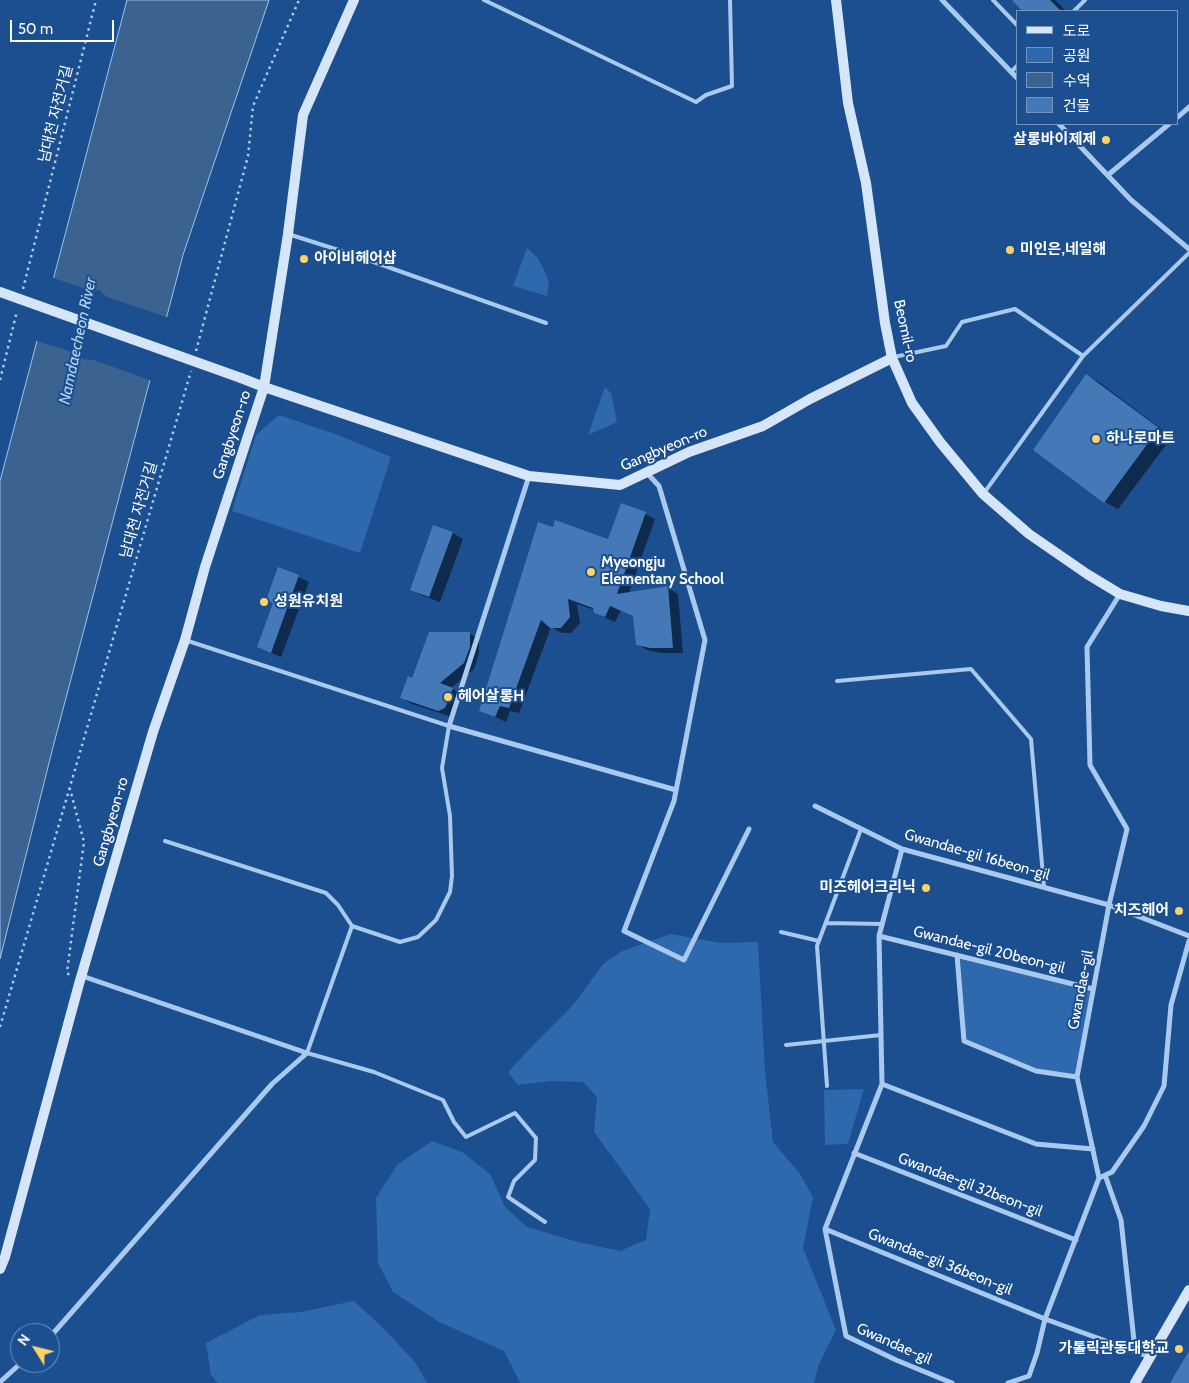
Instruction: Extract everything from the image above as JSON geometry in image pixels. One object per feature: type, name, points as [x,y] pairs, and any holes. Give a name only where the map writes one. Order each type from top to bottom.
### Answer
[{"type":"street","name":"Gangbyeon-ro","points":[[0,1269],[5,1257],[80,980],[153,732],[185,640],[205,567],[264,387],[288,234],[303,115],[354,0]]},
{"type":"street","name":"Beomil-ro","points":[[836,0],[848,103],[866,182],[885,323],[892,358],[912,403],[940,442],[983,494],[1030,534],[1087,574],[1120,594],[1161,606],[1189,611]]},
{"type":"street","points":[[942,0],[1016,77]]},
{"type":"street","points":[[1179,116],[1189,107]]},
{"type":"street","points":[[1060,125],[1131,200],[1189,249]]},
{"type":"street","points":[[1108,176],[1168,125]]},
{"type":"street","name":"Gangbyeon-ro","points":[[0,292],[264,387],[529,476],[620,485],[689,452],[763,426],[810,398],[892,358]]},
{"type":"street","points":[[646,472],[659,486],[705,640],[674,801],[624,931],[684,960],[750,829]]},
{"type":"street","points":[[529,476],[449,726],[676,790]]},
{"type":"street","name":"Gwandae-gil","points":[[1120,594],[1087,648],[1090,765],[1127,829],[1109,906],[1077,1077],[1093,1149],[1102,1177],[1120,1220],[1135,1350]]},
{"type":"street","name":"Gwandae-gil 16beon-gil","points":[[815,806],[902,849],[1109,906],[1189,936]]},
{"type":"street","points":[[826,1228],[882,1084],[879,936],[902,849]]},
{"type":"street","name":"Gwandae-gil 20beon-gil","points":[[879,936],[1093,989]]},
{"type":"street","points":[[1008,1383],[1029,1376],[1045,1319],[1102,1177],[1112,1172],[1144,1126],[1164,1086],[1171,1005],[1189,941]]},
{"type":"street","points":[[957,955],[964,1041],[1036,1071],[1077,1077]]},
{"type":"street","points":[[80,980],[308,1053]]},
{"type":"street","points":[[60,1326],[272,1084],[308,1053]]},
{"type":"street","points":[[882,1084],[1036,1144],[1093,1149]]},
{"type":"street","name":"Gwandae-gil 32beon-gil","points":[[854,1153],[1076,1240]]},
{"type":"street","name":"Gwandae-gil","points":[[826,1228],[846,1336],[896,1360],[952,1383]]},
{"type":"street","name":"Gwandae-gil 36beon-gil","points":[[826,1228],[1045,1319],[1150,1357]]},
{"type":"street","points":[[1135,1383],[1189,1290]]},
{"type":"street","points":[[0,1382],[10,1373]]},
{"type":"lane","points":[[484,0],[696,102],[706,95],[732,86],[730,0]]},
{"type":"lane","points":[[993,0],[1016,24]]},
{"type":"lane","points":[[1075,10],[1085,0]]},
{"type":"lane","points":[[1010,72],[1016,67]]},
{"type":"lane","points":[[288,234],[351,254],[546,323]]},
{"type":"lane","points":[[983,494],[1083,356],[1189,253]]},
{"type":"lane","points":[[892,358],[946,346],[962,322],[1016,308],[1083,356]]},
{"type":"lane","points":[[165,841],[326,893],[338,905],[352,926],[400,942],[418,937],[436,920],[450,892],[452,876],[450,816],[442,768],[449,726],[185,640]]},
{"type":"lane","points":[[837,681],[971,669],[1031,739],[1044,887]]},
{"type":"lane","points":[[827,1086],[817,946],[861,829]]},
{"type":"lane","points":[[826,923],[882,924]]},
{"type":"lane","points":[[352,926],[308,1053],[374,1072],[444,1100],[454,1122],[466,1137],[514,1114],[536,1138],[535,1160],[514,1181],[508,1198],[545,1222]]},
{"type":"lane","points":[[781,932],[819,941]]},
{"type":"lane","points":[[786,1045],[881,1035]]},
{"type":"path","name":"남대천 자전거길","points":[[22,292],[96,0]]},
{"type":"path","points":[[195,355],[248,156],[253,106],[299,0]]},
{"type":"path","points":[[0,380],[18,310]]},
{"type":"path","name":"남대천 자전거길","points":[[0,1027],[193,364]]},
{"type":"path","points":[[70,788],[84,842],[67,972],[80,980]]},
{"type":"green space","points":[[527,248],[538,258],[545,272],[549,283],[547,296],[513,286]]},
{"type":"green space","points":[[605,387],[611,393],[617,422],[588,435]]},
{"type":"green space","points":[[279,415],[338,435],[391,457],[360,553],[232,511],[256,435]]},
{"type":"green space","points":[[671,934],[720,943],[758,942],[765,1071],[773,1142],[800,1174],[813,1197],[803,1248],[836,1330],[819,1364],[814,1383],[520,1383],[504,1351],[439,1322],[393,1292],[378,1263],[376,1198],[397,1165],[432,1141],[462,1152],[490,1174],[505,1207],[527,1227],[578,1242],[620,1251],[646,1240],[650,1209],[594,1132],[597,1097],[583,1082],[551,1081],[518,1085],[508,1072],[574,1004],[603,964],[622,951]]},
{"type":"green space","points":[[957,955],[1093,989],[1077,1077],[1036,1071],[964,1041]]},
{"type":"green space","points":[[864,1089],[848,1144],[825,1145],[824,1090]]},
{"type":"green space","points":[[354,1301],[415,1362],[427,1383],[218,1383],[211,1375],[206,1343],[260,1315],[301,1312]]},
{"type":"water","name":"Namdaecheon River","points":[[127,0],[269,0],[183,255],[53,747],[0,959],[0,481]]},
{"type":"pier","points":[[51,277],[85,289],[99,290],[107,297],[169,318],[152,381],[94,360],[83,359],[72,352],[34,340]]},
{"type":"building","points":[[1012,0],[1050,0],[1060,10],[1021,10]]},
{"type":"building","name":"하나로마트","points":[[1086,374],[1159,428],[1104,503],[1033,450]]},
{"type":"building","points":[[621,503],[646,512],[617,594],[668,586],[673,648],[650,648],[636,645],[633,616],[610,606],[605,617],[594,613],[593,608],[568,599],[570,617],[561,628],[550,628],[541,620],[509,708],[500,706],[495,717],[479,711],[538,522],[553,527],[555,520],[608,539]]},
{"type":"building","points":[[433,525],[453,532],[429,597],[410,590]]},
{"type":"building","points":[[278,567],[299,575],[271,653],[257,647],[273,603],[266,600]]},
{"type":"building","points":[[429,632],[470,632],[470,647],[464,663],[440,683],[453,688],[445,708],[438,711],[400,698],[408,676],[412,678]]},
{"type":"building","points":[[1189,1351],[1189,1383],[1170,1383]]},
{"type":"place","name":"살롱바이제제","points":[[1106,140]]},
{"type":"place","name":"미인은,네일해","points":[[1010,250]]},
{"type":"place","name":"아이비헤어샵","points":[[304,259]]},
{"type":"place","name":"하나로마트","points":[[1096,439]]},
{"type":"place","name":"Myeongju Elementary School","points":[[591,572]]},
{"type":"place","name":"성원유치원","points":[[264,602]]},
{"type":"place","name":"헤어살롱H","points":[[448,697]]},
{"type":"place","name":"미즈헤어크리닉","points":[[926,888]]},
{"type":"place","name":"치즈헤어","points":[[1179,911]]},
{"type":"place","name":"가톨릭관동대학교","points":[[1179,1349]]}]
